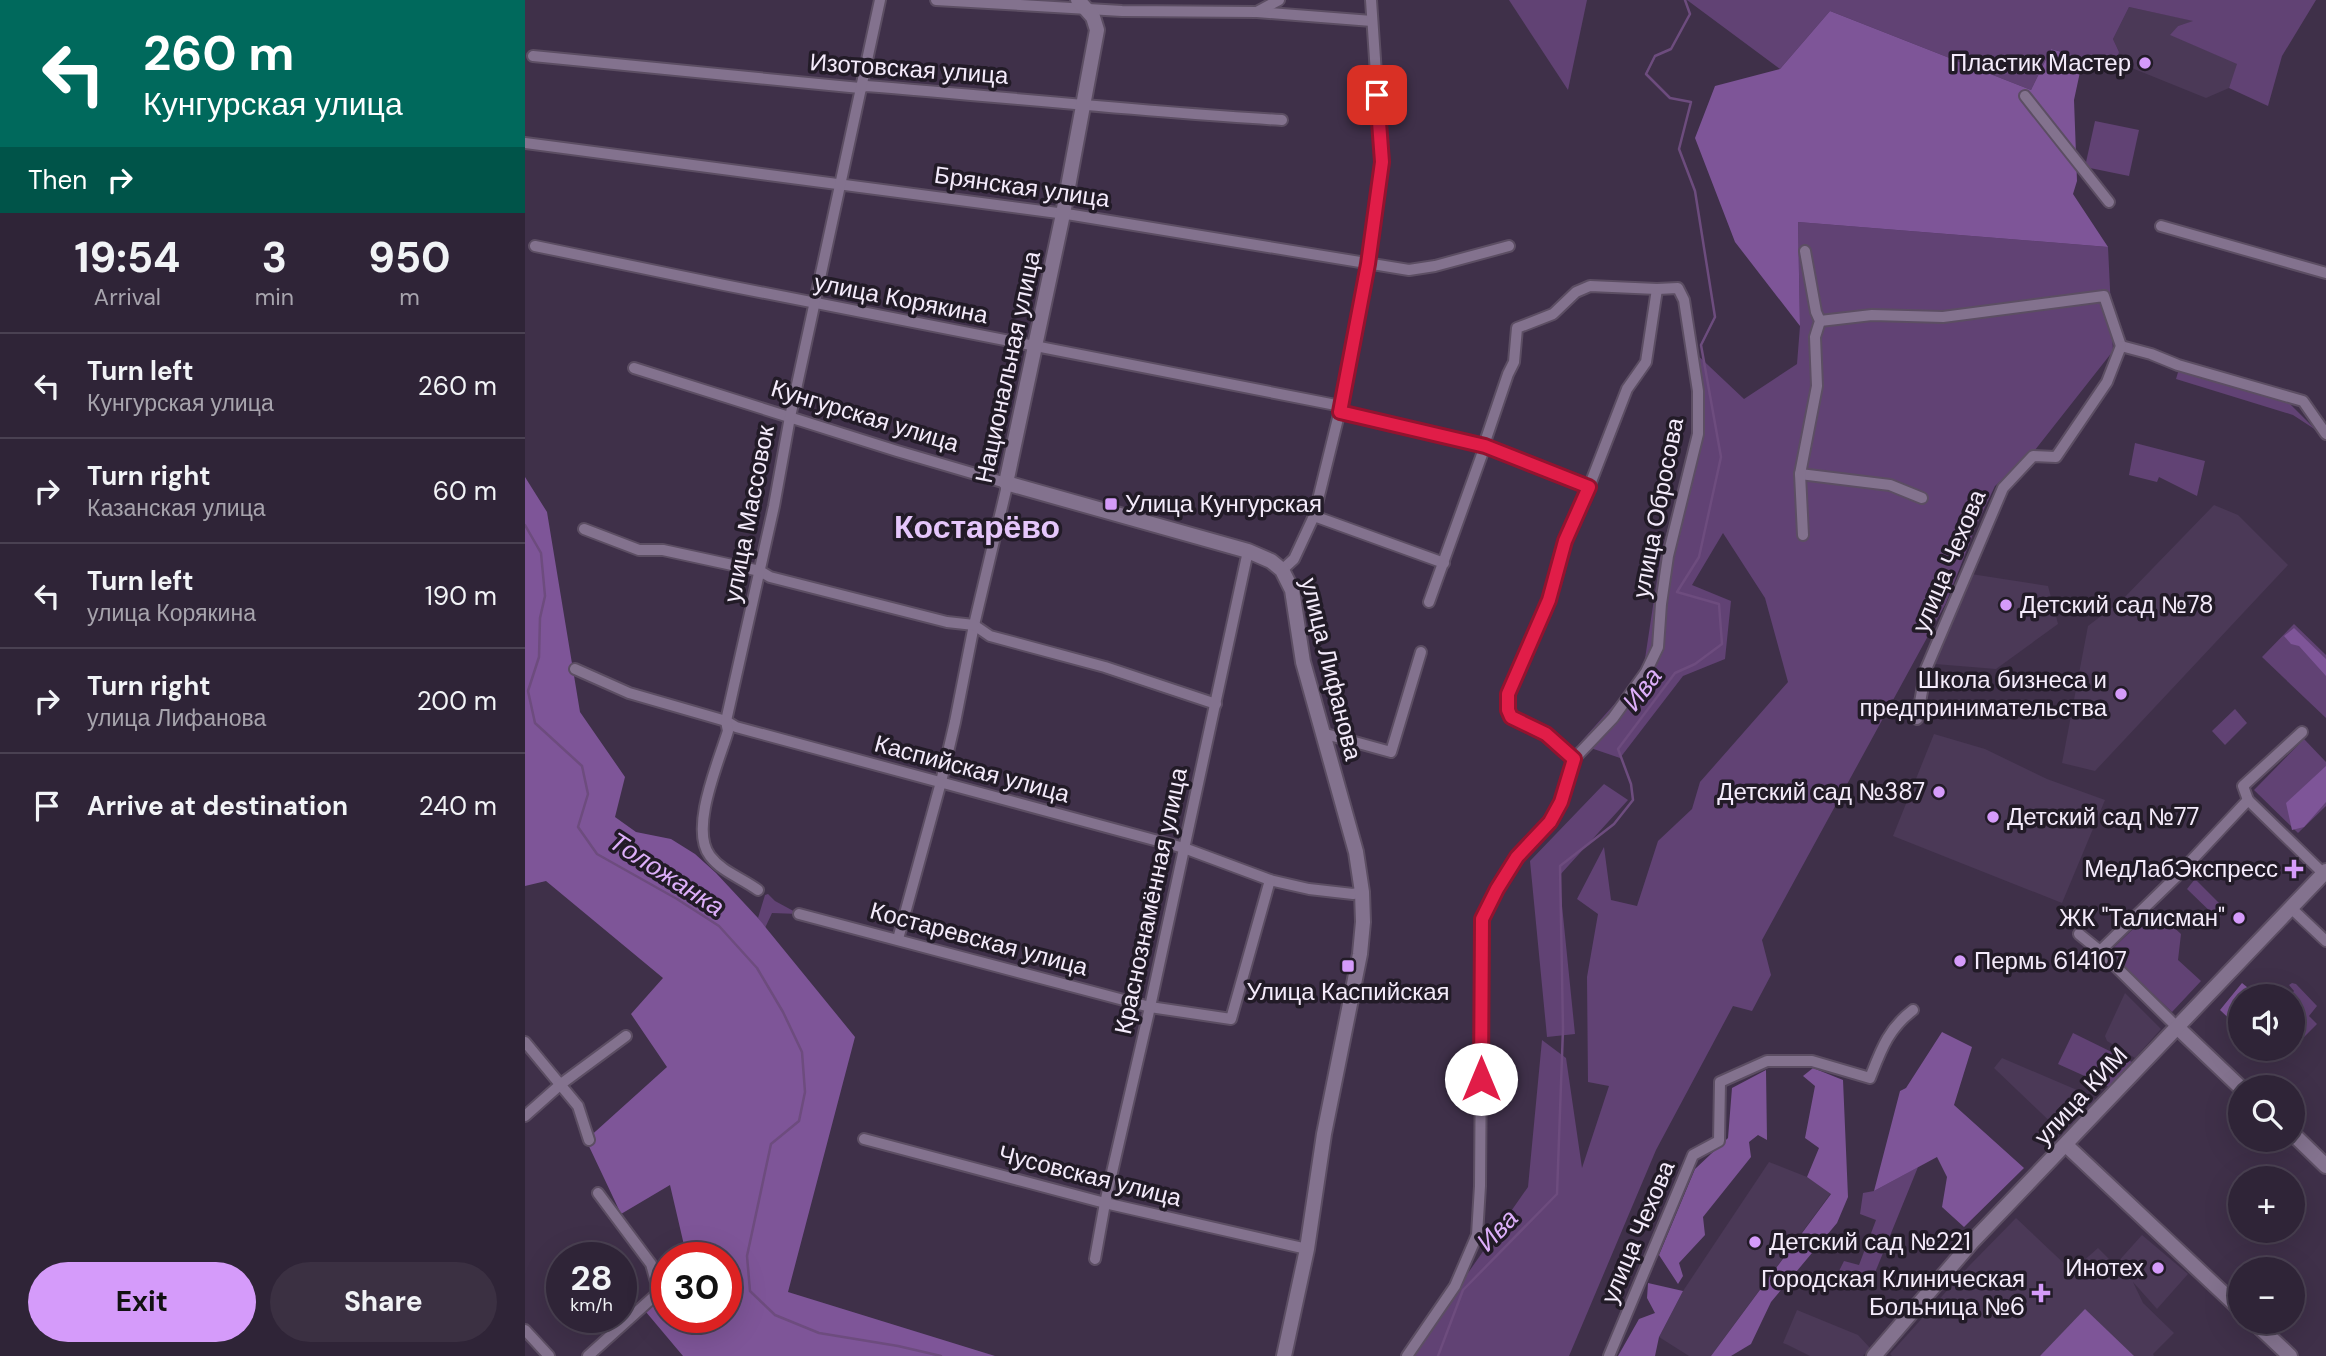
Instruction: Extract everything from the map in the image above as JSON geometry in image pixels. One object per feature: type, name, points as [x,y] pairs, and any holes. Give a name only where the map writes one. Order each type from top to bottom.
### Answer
[{"type":"street","name":"улица Массовок","points":[[758,890],[724,870],[708,854],[702,831],[704,809],[728,731],[726,721],[880,0]]},
{"type":"street","points":[[936,0],[1082,4],[1122,11],[1257,12],[1372,21]]},
{"type":"street","points":[[1254,0],[1257,12]]},
{"type":"street","points":[[1257,12],[1279,0]]},
{"type":"street","name":"улица Лифанова","points":[[1284,1356],[1307,1249],[1324,1134],[1360,954],[1363,922],[1356,852],[1303,662],[1292,590],[1282,570],[1294,559],[1314,516],[1341,409],[1368,264],[1382,162],[1371,0]]},
{"type":"street","name":"Национальная улица","points":[[898,939],[955,722],[1063,214],[1097,30],[1093,17],[1082,4]]},
{"type":"street","name":"Изотовская улица","points":[[533,56],[860,88],[866,86],[1084,103],[1159,113],[1282,120]]},
{"type":"street","points":[[2025,96],[2109,202]]},
{"type":"street","name":"Брянская улица","points":[[525,143],[1063,214],[1409,270],[1435,266],[1509,246]]},
{"type":"street","points":[[2161,226],[2326,272]]},
{"type":"street","name":"улица Корякина","points":[[535,246],[1341,409],[1485,446],[1589,487]]},
{"type":"street","points":[[1803,535],[1800,474],[1817,386],[1815,337],[1821,321],[1816,312],[1805,251]]},
{"type":"street","points":[[1429,602],[1514,362],[1517,327],[1553,314],[1576,292],[1590,286],[1657,289],[1646,362],[1627,389],[1565,541],[1549,600],[1508,694],[1511,717],[1546,734],[1574,759]]},
{"type":"street","name":"улица Обросова","points":[[1407,1356],[1455,1286],[1477,1235],[1480,1185],[1482,919],[1517,857],[1550,822],[1561,802],[1574,759],[1613,718],[1646,673],[1658,647],[1668,556],[1698,434],[1698,391],[1684,300],[1678,288],[1657,289]]},
{"type":"street","points":[[1821,321],[1872,315],[1943,317],[2104,296],[2121,346],[2303,401],[2326,434]]},
{"type":"street","name":"улица Чехова","points":[[1917,719],[1926,669],[2003,488],[2033,456],[2056,457],[2107,382],[2121,346]]},
{"type":"street","name":"Кунгурская улица","points":[[634,368],[897,451],[1248,551],[1271,561],[1282,570]]},
{"type":"street","points":[[1800,474],[1890,485],[1922,498]]},
{"type":"street","points":[[1314,516],[1444,563]]},
{"type":"street","points":[[584,529],[639,550],[663,550],[760,571],[782,581],[947,622],[974,625],[990,636],[1105,667],[1216,704]]},
{"type":"street","name":"Краснознамённая улица","points":[[1095,1259],[1248,551]]},
{"type":"street","points":[[1322,733],[1391,752],[1421,652]]},
{"type":"street","name":"Каспийская улица","points":[[575,669],[629,693],[726,721],[736,727],[1184,848],[1270,880],[1309,889],[1353,894],[1362,892]]},
{"type":"street","points":[[2302,732],[2243,786],[2248,800],[2325,873]]},
{"type":"street","points":[[2099,951],[2176,877],[2248,800]]},
{"type":"street","name":"улица КИМ","points":[[1874,1356],[1972,1242],[2325,873]]},
{"type":"street","name":"Костаревская улица","points":[[799,914],[1150,1007],[1231,1019],[1270,880]]},
{"type":"street","points":[[2291,908],[2326,941]]},
{"type":"street","points":[[2079,934],[2228,1076]]},
{"type":"street","name":"улица Чехова","points":[[1609,1356],[1693,1155],[1719,1142],[1720,1082],[1767,1061],[1812,1061],[1870,1078],[1883,1043],[1899,1021],[1913,1010]]},
{"type":"street","points":[[525,1116],[561,1084],[626,1036]]},
{"type":"street","points":[[525,1042],[578,1106],[589,1140]]},
{"type":"street","name":"Чусовская улица","points":[[864,1139],[1105,1203],[1307,1249]]},
{"type":"street","points":[[2066,1146],[2228,1299]]},
{"type":"street","points":[[2305,1146],[2326,1166]]},
{"type":"street","points":[[587,1356],[659,1292],[651,1264],[598,1193]]},
{"type":"street","points":[[525,1330],[549,1356]]},
{"type":"street","points":[[2267,1334],[2290,1356]]},
{"type":"shaded area","points":[[1509,0],[1587,0],[1568,90]]},
{"type":"shaded area","points":[[1687,0],[2316,0],[2282,56],[2268,106],[2229,88],[2237,64],[2170,35],[2178,26],[2193,21],[2129,7],[2113,39],[2119,52],[2117,62],[2083,58],[2051,49],[2031,90],[1830,11],[1780,69]]},
{"type":"shaded area","points":[[2129,7],[2195,21],[2178,26],[2171,35],[2238,64],[2229,88],[2206,98],[2117,62],[2119,52],[2113,39]]},
{"type":"shaded area","points":[[1830,11],[2031,90],[2051,49],[2083,58],[2074,100],[2077,181],[2073,194],[2108,247],[1798,222],[1800,326],[1735,242],[1695,138],[1715,86],[1780,69]]},
{"type":"shaded area","points":[[2095,121],[2139,130],[2129,176],[2085,167]]},
{"type":"shaded area","points":[[1798,222],[2108,247],[2113,351],[2035,450],[1995,486],[1946,603],[1762,940],[1771,975],[1752,1011],[1733,1006],[1656,1150],[1569,1356],[1410,1356],[1528,1187],[1542,1040],[1566,1058],[1582,1168],[1609,1086],[1588,1082],[1587,977],[1598,914],[1577,899],[1604,847],[1611,900],[1637,906],[1658,841],[1692,809],[1700,782],[1788,682],[1765,598],[1723,533],[1692,585],[1731,601],[1725,659],[1683,676],[1620,758],[1579,744],[1643,672],[1661,553],[1693,439],[1691,349],[1744,399],[1797,364],[1800,326]]},
{"type":"shaded area","points":[[2179,369],[2289,403],[2316,430],[2293,415],[2176,379]]},
{"type":"shaded area","points":[[2135,443],[2205,461],[2197,496],[2159,477],[2157,482],[2129,475]]},
{"type":"shaded area","points":[[525,477],[547,512],[580,712],[625,777],[615,817],[636,832],[671,839],[695,854],[716,873],[758,918],[855,1037],[788,1292],[995,1356],[683,1356],[664,1333],[742,1333],[742,1242],[683,1242],[670,1185],[621,1214],[586,1140],[667,1067],[631,1014],[663,978],[546,881],[525,886]]},
{"type":"shaded area","name":"Школа бизнеса и предпринимательства","points":[[2214,505],[2238,515],[2288,565],[2095,771],[2062,763],[2088,626],[2122,600]]},
{"type":"shaded area","name":"Детский сад №78","points":[[1971,574],[2048,586],[2058,624],[1996,669],[1935,664]]},
{"type":"shaded area","points":[[2294,624],[2326,655],[2326,718],[2262,657]]},
{"type":"shaded area","points":[[2294,628],[2326,659],[2326,676],[2299,646],[2291,644],[2284,636]]},
{"type":"shaded area","points":[[2235,709],[2247,723],[2225,745],[2212,731]]},
{"type":"shaded area","points":[[1934,734],[1985,749],[2047,779],[2105,800],[2062,903],[1893,836]]},
{"type":"shaded area","points":[[2304,739],[2326,762],[2326,806],[2298,833],[2254,790]]},
{"type":"shaded area","points":[[2326,766],[2326,802],[2304,827],[2292,830],[2286,803]]},
{"type":"shaded area","points":[[1604,784],[1628,800],[1559,876],[1575,1034],[1547,1037],[1530,861]]},
{"type":"shaded area","points":[[2195,879],[2226,910],[2218,919],[2187,889]]},
{"type":"shaded area","points":[[768,894],[799,914],[772,913],[765,928],[758,918],[765,895]]},
{"type":"shaded area","points":[[2154,909],[2181,934],[2178,960],[2201,981],[2172,1012],[2109,952]]},
{"type":"shaded area","points":[[2125,993],[2161,1029],[2135,1058],[2107,1041],[2105,1036]]},
{"type":"shaded area","points":[[2305,993],[2317,1006],[2309,1016],[2317,1024],[2305,1036]]},
{"type":"shaded area","points":[[2228,1000],[2228,1018],[2220,1010]]},
{"type":"shaded area","points":[[1942,1032],[1972,1047],[1954,1105],[2024,1168],[1964,1227],[1942,1207],[1947,1177],[1937,1157],[1874,1191],[1900,1091],[1906,1088]]},
{"type":"shaded area","points":[[2073,1033],[2132,1062],[2109,1087],[2058,1064]]},
{"type":"shaded area","points":[[2002,1058],[2096,1100],[2064,1135],[1994,1068]]},
{"type":"shaded area","points":[[1813,1068],[1843,1080],[1848,1197],[1837,1223],[1771,1302],[1751,1344],[1731,1356],[1711,1356],[1831,1194],[1807,1177],[1819,1148],[1805,1138],[1815,1086],[1803,1076]]},
{"type":"shaded area","points":[[1766,1070],[1767,1140],[1758,1135],[1749,1142],[1751,1157],[1703,1217],[1705,1235],[1679,1263],[1683,1276],[1678,1284],[1659,1255],[1695,1169],[1728,1138],[1732,1088]]},
{"type":"shaded area","name":"Детский сад №221","points":[[1769,1162],[1807,1177],[1831,1193],[1711,1356],[1689,1356],[1659,1337],[1683,1291]]},
{"type":"shaded area","points":[[1918,1167],[1872,1280],[1852,1282],[1839,1271],[1844,1261],[1859,1265],[1876,1220],[1860,1214],[1863,1193],[1874,1191]]},
{"type":"shaded area","name":"Городская Клиническая Больница №6","points":[[2016,1218],[2072,1271],[2098,1248],[2127,1277],[2116,1264],[2142,1235],[2188,1274],[2157,1309],[2133,1282],[2143,1303],[2174,1333],[2154,1356],[1892,1356],[1890,1354],[1969,1266]]},
{"type":"shaded area","points":[[1648,1283],[1683,1291],[1659,1337],[1655,1356],[1618,1356],[1639,1319],[1655,1313],[1647,1298]]},
{"type":"shaded area","points":[[2085,1309],[2134,1356],[2040,1356]]},
{"type":"shaded area","points":[[1797,1310],[1858,1335],[1870,1348],[1863,1356],[1810,1356],[1783,1343]]},
{"type":"waterway","name":"Ива","points":[[1438,1356],[1463,1290],[1557,1194],[1563,1029],[1560,866],[1614,824],[1633,800],[1631,784],[1618,749],[1675,673],[1695,664],[1722,644],[1719,604],[1677,592],[1699,557],[1721,457],[1701,345],[1715,317],[1695,191],[1679,149],[1691,102],[1670,98],[1646,74],[1655,56],[1671,49],[1690,14],[1685,0]]},
{"type":"waterway","name":"Толожанка","points":[[525,525],[541,553],[545,596],[540,618],[539,657],[528,691],[535,723],[582,766],[588,794],[578,827],[597,854],[719,926],[757,968],[783,1012],[802,1052],[805,1092],[799,1121],[771,1144],[747,1256],[750,1291],[775,1315],[819,1333],[941,1356]]},
{"type":"place","name":"Пластик Мастер","points":[[2145,63]]},
{"type":"place","name":"Улица Кунгурская","points":[[1111,504]]},
{"type":"place","name":"Детский сад №78","points":[[2006,605]]},
{"type":"place","name":"Школа бизнеса и предпринимательства","points":[[2121,694]]},
{"type":"place","name":"Детский сад №387","points":[[1939,792]]},
{"type":"place","name":"Детский сад №77","points":[[1993,817]]},
{"type":"place","name":"МедЛабЭкспресс","points":[[2294,869]]},
{"type":"place","name":"ЖК \"Талисман\"","points":[[2239,918]]},
{"type":"place","name":"Пермь 614107","points":[[1960,961]]},
{"type":"place","name":"Улица Каспийская","points":[[1348,966]]},
{"type":"place","name":"Детский сад №221","points":[[1755,1242]]},
{"type":"place","name":"Инотех","points":[[2158,1268]]},
{"type":"place","name":"Городская Клиническая Больница №6","points":[[2041,1293]]},
{"type":"district","name":"Костарёво","points":[[977,527]]},
{"type":"route","points":[[1377,95],[1382,162],[1368,264],[1340,412],[1485,446],[1589,487],[1565,541],[1549,600],[1508,694],[1511,717],[1546,734],[1574,759],[1561,802],[1550,822],[1517,857],[1482,919],[1481,1079]]}]
